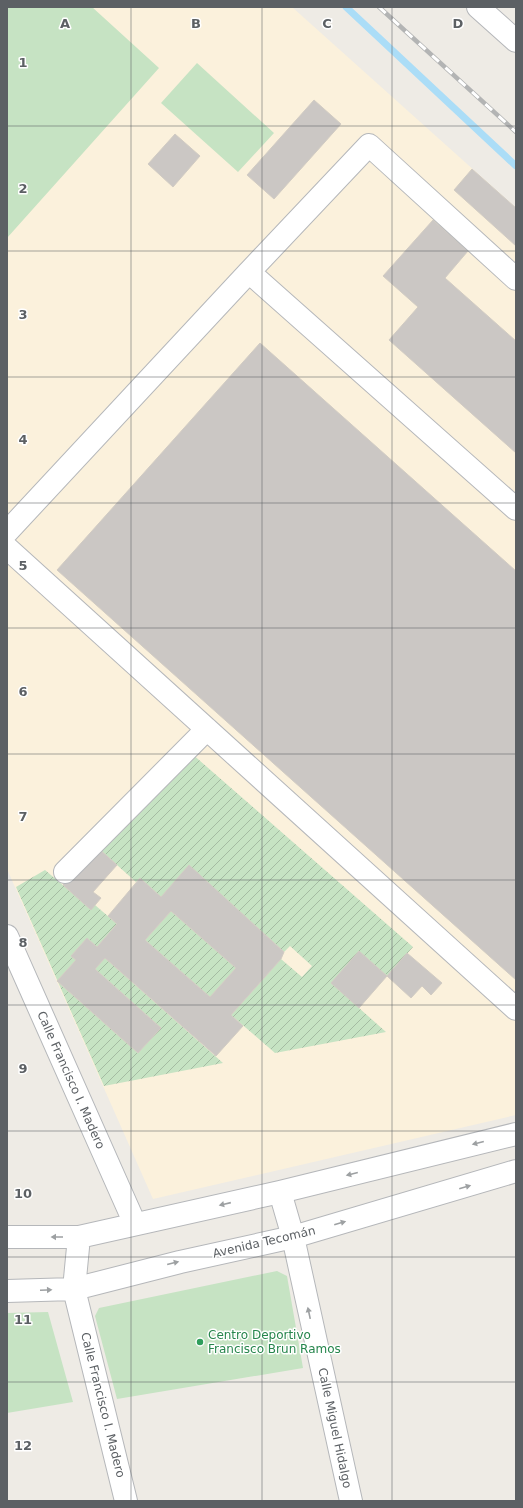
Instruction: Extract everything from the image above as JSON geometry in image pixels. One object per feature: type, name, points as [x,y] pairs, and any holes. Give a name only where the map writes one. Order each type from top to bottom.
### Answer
[{"type":"street","points":[[478,7],[516,41]]},
{"type":"street","points":[[7,532],[368,145],[516,279]]},
{"type":"street","points":[[249,272],[516,509]]},
{"type":"street","points":[[7,548],[516,1009]]},
{"type":"street","points":[[65,872],[207,729]]},
{"type":"street","name":"Calle Francisco I. Madero","points":[[7,936],[135,1224]]},
{"type":"street","points":[[7,1237],[80,1237],[280,1192],[516,1134]]},
{"type":"street","name":"Avenida Tecomán","points":[[7,1291],[74,1289],[180,1262],[293,1237],[516,1172]]},
{"type":"street","name":"Calle Miguel Hidalgo","points":[[280,1192],[293,1237],[351,1501]]},
{"type":"street","name":"Calle Francisco I. Madero","points":[[80,1237],[74,1289],[126,1501]]},
{"type":"shaded area","points":[[7,7],[292,7],[516,208],[516,1115],[153,1199],[7,869]]},
{"type":"green space","points":[[7,7],[92,7],[159,68],[7,238]]},
{"type":"green space","points":[[197,63],[274,133],[238,172],[161,103]]},
{"type":"green space","points":[[191,753],[413,947],[387,976],[359,952],[359,1008],[386,1032],[275,1053],[231,1015],[281,959],[302,977],[312,966],[290,946],[284,952],[189,866],[161,897],[140,878],[136,882],[98,848]]},
{"type":"green space","points":[[45,870],[91,909],[95,905],[117,924],[97,947],[87,938],[71,956],[76,960],[57,981],[16,887]]},
{"type":"green space","points":[[171,911],[236,968],[210,997],[145,940]]},
{"type":"green space","points":[[105,958],[223,1063],[104,1086],[58,982],[138,1053],[161,1028],[95,969]]},
{"type":"green space","name":"Centro Deportivo Francisco Brun Ramos","points":[[277,1271],[287,1276],[303,1368],[117,1399],[95,1316],[99,1308]]},
{"type":"green space","points":[[48,1312],[73,1402],[7,1413],[7,1313]]},
{"type":"building","points":[[314,100],[341,124],[274,199],[247,175]]},
{"type":"building","points":[[175,134],[200,156],[173,187],[148,164]]},
{"type":"building","points":[[472,169],[516,208],[516,246],[454,190]]},
{"type":"building","points":[[433,220],[468,251],[445,278],[516,341],[516,453],[389,340],[418,307],[383,276]]},
{"type":"building","points":[[260,343],[516,571],[516,980],[57,570]]},
{"type":"building","points":[[98,848],[117,865],[93,892],[101,898],[91,910],[63,885]]},
{"type":"building","points":[[189,865],[284,952],[281,959],[231,1015],[243,1026],[216,1056],[105,958],[95,969],[161,1028],[138,1053],[57,981],[76,960],[71,956],[87,938],[97,947],[117,924],[108,916],[140,878],[161,897]],"holes":[[[171,911],[236,968],[210,997],[145,940]]]},
{"type":"building","points":[[359,951],[387,976],[359,1008],[331,983]]},
{"type":"building","points":[[407,953],[442,983],[431,995],[422,986],[411,998],[387,976]]},
{"type":"waterway","points":[[346,7],[516,166]]},
{"type":"railway","points":[[379,7],[516,132]]},
{"type":"place","name":"Centro Deportivo Francisco Brun Ramos","points":[[200,1342]]}]
